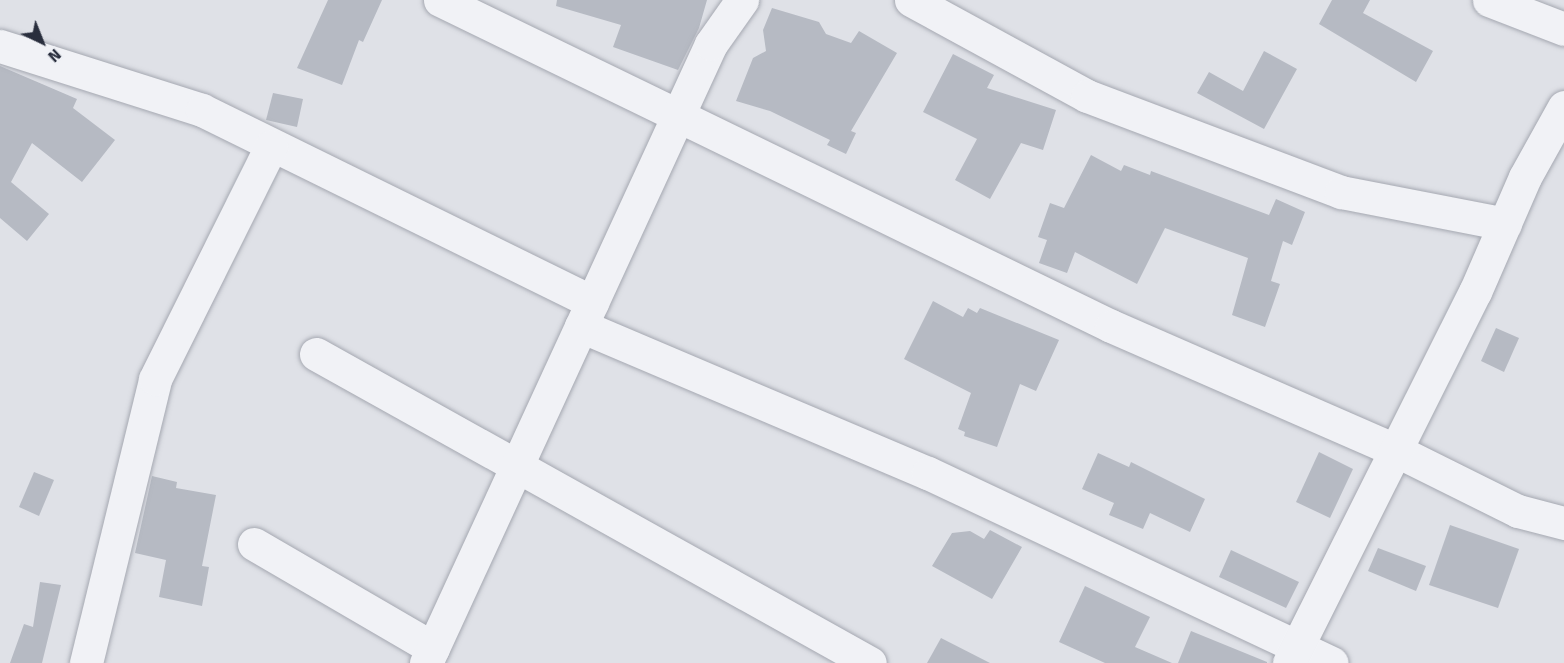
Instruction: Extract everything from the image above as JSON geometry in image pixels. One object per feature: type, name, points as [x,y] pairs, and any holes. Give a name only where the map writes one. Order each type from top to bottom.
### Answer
[{"type":"street","points":[[440,0],[679,113],[1111,326],[1395,450],[1518,511],[1564,523]]},
{"type":"street","points":[[254,544],[429,656],[711,44],[742,0]]},
{"type":"street","points":[[911,0],[1087,96],[1308,180],[1380,203],[1505,224]]},
{"type":"street","points":[[1489,0],[1564,29]]},
{"type":"street","points":[[0,46],[202,110],[586,314],[928,473],[1293,655],[1332,663]]},
{"type":"street","points":[[1293,655],[1505,224],[1525,177],[1564,107]]},
{"type":"street","points":[[86,663],[155,379],[271,147]]},
{"type":"street","points":[[316,354],[870,663]]},
{"type":"building","points":[[328,0],[382,0],[363,42],[359,40],[342,85],[297,68]]},
{"type":"building","points":[[557,0],[707,0],[699,28],[678,70],[613,47],[621,25],[556,6]]},
{"type":"building","points":[[1332,0],[1370,0],[1363,13],[1433,51],[1416,82],[1319,24]]},
{"type":"building","points":[[772,8],[819,22],[826,34],[851,43],[859,31],[897,53],[851,131],[856,133],[846,154],[827,145],[830,140],[770,111],[736,101],[753,58],[766,51],[763,30]]},
{"type":"building","points":[[1264,51],[1297,69],[1264,129],[1197,93],[1209,72],[1243,91]]},
{"type":"building","points":[[953,54],[994,75],[987,88],[1056,110],[1043,150],[1021,143],[990,199],[955,180],[977,139],[923,112]]},
{"type":"building","points":[[0,66],[77,99],[73,108],[115,140],[82,182],[32,143],[11,182],[49,214],[27,241],[0,218]]},
{"type":"building","points":[[273,93],[303,99],[297,127],[266,120]]},
{"type":"building","points":[[1091,155],[1121,171],[1124,165],[1150,175],[1151,171],[1269,215],[1276,199],[1305,212],[1292,245],[1283,241],[1271,281],[1280,284],[1265,327],[1232,315],[1248,258],[1165,228],[1137,284],[1075,252],[1067,273],[1039,263],[1047,240],[1038,237],[1050,203],[1064,208]]},
{"type":"building","points":[[933,301],[963,317],[968,308],[977,313],[980,308],[1059,340],[1036,391],[1020,384],[997,447],[964,436],[965,432],[958,429],[971,393],[904,359]]},
{"type":"building","points":[[1496,328],[1519,338],[1504,372],[1481,361]]},
{"type":"building","points":[[1319,452],[1353,469],[1330,518],[1296,502]]},
{"type":"building","points":[[1098,453],[1129,467],[1131,462],[1205,499],[1190,532],[1150,513],[1143,529],[1109,515],[1114,503],[1082,489]]},
{"type":"building","points":[[34,472],[54,480],[39,516],[19,507]]},
{"type":"building","points":[[152,476],[177,482],[176,488],[216,495],[202,566],[209,567],[202,606],[159,597],[166,560],[135,553]]},
{"type":"building","points":[[1450,525],[1519,549],[1498,608],[1429,585]]},
{"type":"building","points":[[990,530],[1022,547],[992,599],[932,566],[952,533],[970,531],[984,539]]},
{"type":"building","points":[[1378,548],[1426,566],[1416,591],[1368,571]]},
{"type":"building","points":[[1231,550],[1299,582],[1286,608],[1219,577]]},
{"type":"building","points":[[40,582],[61,585],[42,663],[10,663],[24,624],[33,627]]},
{"type":"building","points":[[1085,586],[1150,617],[1135,647],[1172,663],[1105,663],[1059,642]]},
{"type":"building","points":[[1191,631],[1267,662],[1267,663],[1178,663]]},
{"type":"building","points":[[941,638],[990,663],[927,663]]}]
